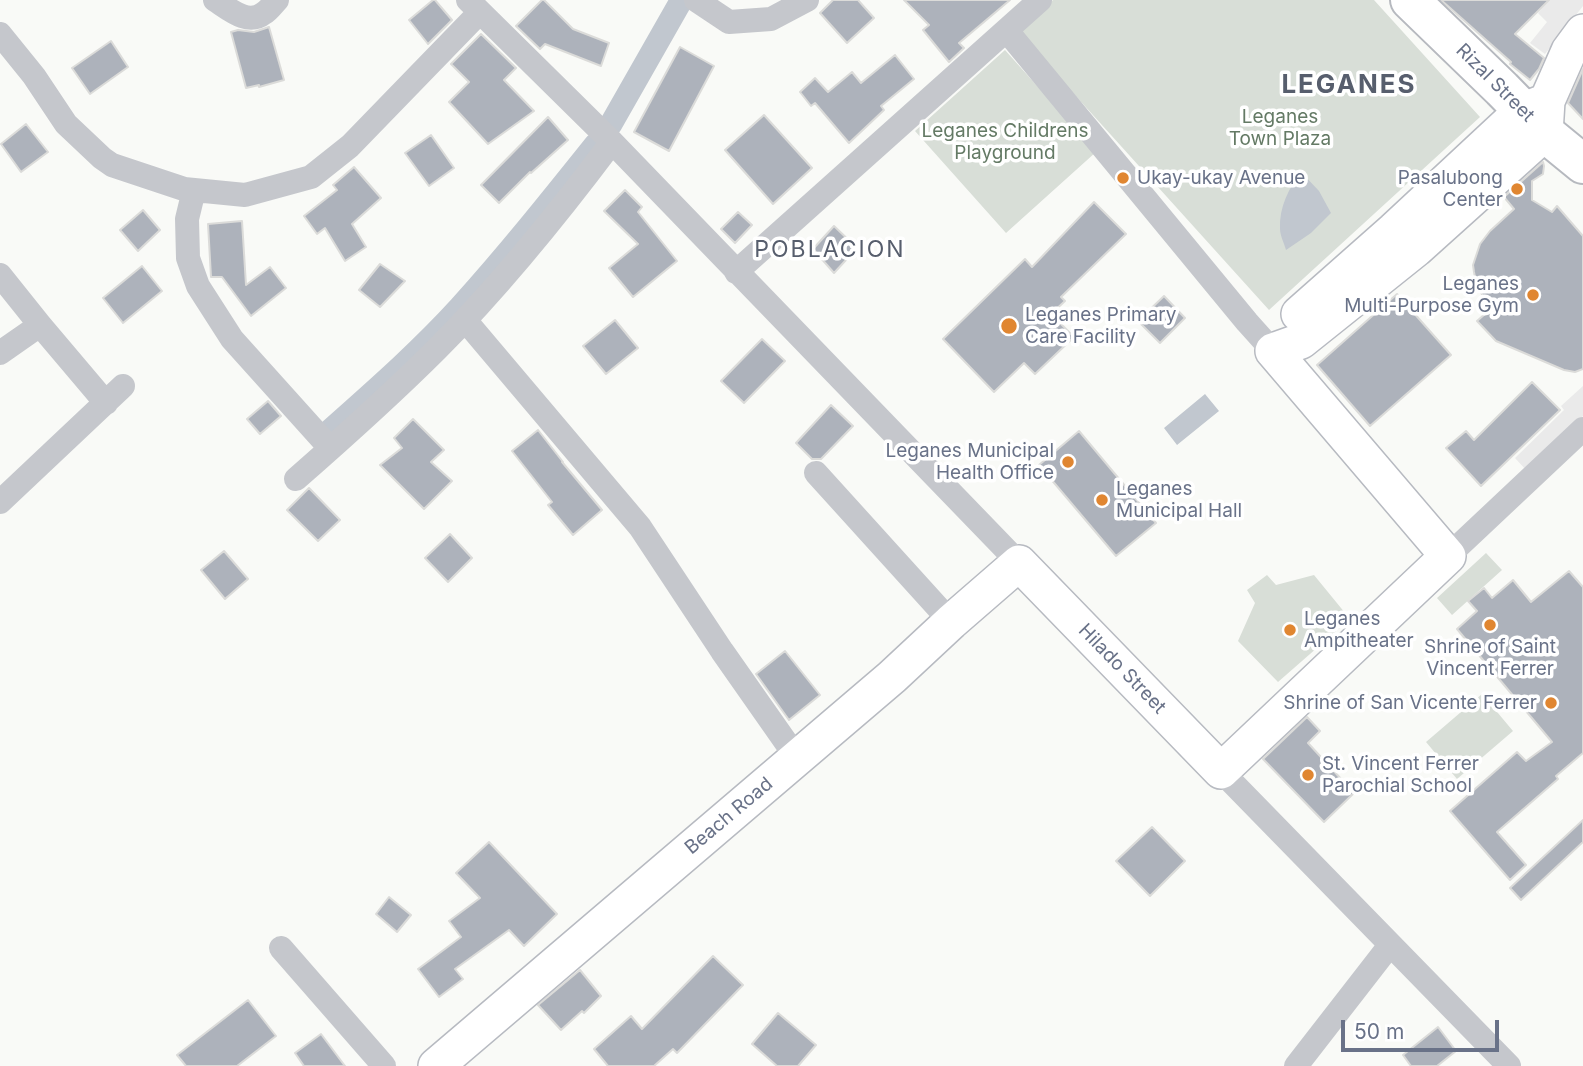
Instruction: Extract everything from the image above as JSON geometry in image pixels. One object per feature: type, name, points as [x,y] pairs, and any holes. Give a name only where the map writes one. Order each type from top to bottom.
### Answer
[{"type":"main road","name":"Rizal Street","points":[[1409,0],[1539,115],[1583,164]]},
{"type":"main road","points":[[1221,771],[1448,556],[1273,351],[1301,341],[1416,249],[1539,115],[1569,51],[1583,32]]},
{"type":"main road","name":"Beach Road","points":[[436,1066],[892,677],[1019,563]]},
{"type":"main road","name":"Hilado Street","points":[[1019,563],[1221,771]]},
{"type":"street","points":[[215,0],[239,16],[250,18],[262,15],[276,0]]},
{"type":"street","points":[[696,0],[729,22],[771,19],[807,0]]},
{"type":"street","points":[[736,272],[1040,0]]},
{"type":"street","points":[[0,34],[34,76],[66,124],[112,165],[184,189],[246,195],[311,177],[350,146],[474,6]]},
{"type":"street","name":"Hilado Street","points":[[474,6],[612,142],[1019,563]]},
{"type":"street","points":[[1007,31],[1273,351]]},
{"type":"street","points":[[296,479],[401,384],[465,320],[567,201],[612,142]]},
{"type":"street","points":[[194,190],[187,219],[188,258],[198,286],[232,339],[330,449]]},
{"type":"street","points":[[0,275],[40,325],[114,394],[2,496]]},
{"type":"street","points":[[465,320],[640,527],[797,758]]},
{"type":"street","points":[[0,353],[40,325]]},
{"type":"street","points":[[1448,556],[1583,429]]},
{"type":"street","points":[[816,472],[951,622]]},
{"type":"street","name":"Hilado Street","points":[[1221,771],[1509,1066]]},
{"type":"street","points":[[1296,1066],[1390,945]]},
{"type":"street","points":[[281,948],[384,1066]]},
{"type":"shaded area","points":[[1549,0],[1583,0],[1583,6],[1545,54],[1530,43],[1547,22],[1538,13]]},
{"type":"shaded area","points":[[1301,172],[1319,191],[1331,213],[1311,233],[1286,250],[1280,231],[1281,213],[1289,191]]},
{"type":"shaded area","points":[[1583,386],[1583,416],[1526,470],[1515,458],[1564,410],[1561,406]]},
{"type":"shaded area","points":[[1205,394],[1219,411],[1177,445],[1164,428]]},
{"type":"green space","name":"Leganes Town Plaza","points":[[1053,0],[1374,0],[1480,117],[1269,310],[1018,32]]},
{"type":"green space","name":"Leganes Childrens Playground","points":[[1005,50],[1096,152],[1006,233],[915,131]]},
{"type":"green space","points":[[1486,553],[1502,570],[1452,615],[1437,598]]},
{"type":"green space","name":"Leganes Ampitheater","points":[[1267,575],[1276,585],[1314,575],[1350,619],[1278,682],[1238,641],[1255,603],[1247,590]]},
{"type":"green space","points":[[1482,694],[1513,731],[1457,779],[1426,742]]},
{"type":"building","points":[[433,0],[452,20],[428,44],[409,20]]},
{"type":"building","points":[[542,0],[573,29],[609,43],[601,66],[545,44],[540,49],[516,26]]},
{"type":"building","points":[[833,0],[858,0],[874,18],[847,43],[820,13]]},
{"type":"building","points":[[904,0],[1010,0],[959,43],[964,48],[949,62],[923,30],[929,25]]},
{"type":"building","points":[[1441,0],[1549,0],[1515,34],[1544,58],[1539,69],[1530,80]]},
{"type":"building","points":[[269,27],[284,80],[246,88],[231,32],[254,32]]},
{"type":"building","points":[[481,34],[516,68],[504,80],[534,111],[488,144],[449,102],[469,82],[451,64]]},
{"type":"building","points":[[111,41],[128,67],[90,94],[72,68]]},
{"type":"building","points":[[680,47],[714,66],[669,151],[634,132]]},
{"type":"building","points":[[895,55],[914,79],[881,106],[884,110],[849,143],[815,103],[811,106],[800,92],[815,78],[828,92],[852,72],[861,83]]},
{"type":"building","points":[[1583,69],[1583,119],[1568,103]]},
{"type":"building","points":[[764,115],[812,168],[773,204],[725,150]]},
{"type":"building","points":[[548,117],[568,140],[499,203],[481,185]]},
{"type":"building","points":[[26,124],[48,152],[21,172],[1,144]]},
{"type":"building","points":[[431,135],[454,168],[429,186],[405,153]]},
{"type":"building","name":"Leganes Multi-Purpose Gym","points":[[1543,162],[1543,174],[1532,181],[1532,200],[1552,212],[1557,206],[1583,236],[1583,369],[1575,372],[1564,370],[1496,341],[1477,321],[1485,314],[1481,310],[1488,302],[1477,288],[1473,265],[1480,244],[1514,209],[1504,197]]},
{"type":"building","points":[[354,167],[381,198],[352,224],[366,247],[345,261],[325,228],[317,234],[304,216],[337,190],[333,185]]},
{"type":"building","points":[[625,190],[642,207],[638,212],[677,261],[633,297],[609,268],[638,244],[604,211]]},
{"type":"building","name":"Leganes Primary Care Facility","points":[[1094,202],[1126,234],[1061,297],[1065,301],[1051,314],[1074,337],[1035,374],[1024,363],[994,392],[943,339],[1025,259],[1032,267]]},
{"type":"building","points":[[143,210],[160,230],[138,251],[120,230]]},
{"type":"building","points":[[738,212],[752,225],[735,243],[721,229]]},
{"type":"building","points":[[242,221],[246,285],[270,267],[286,288],[251,316],[222,277],[211,277],[208,224]]},
{"type":"building","points":[[834,226],[857,248],[834,273],[813,249]]},
{"type":"building","points":[[380,264],[405,281],[380,307],[359,290]]},
{"type":"building","points":[[142,266],[162,291],[123,323],[103,298]]},
{"type":"building","points":[[1397,294],[1451,355],[1370,426],[1317,365]]},
{"type":"building","points":[[1164,296],[1185,318],[1160,343],[1138,321]]},
{"type":"building","points":[[615,320],[638,348],[606,374],[583,346]]},
{"type":"building","points":[[762,339],[785,361],[744,403],[721,381]]},
{"type":"building","points":[[1532,382],[1560,410],[1481,486],[1446,448],[1466,431],[1474,440]]},
{"type":"building","points":[[268,401],[281,416],[260,434],[247,419]]},
{"type":"building","points":[[831,405],[853,426],[821,459],[812,459],[796,443]]},
{"type":"building","points":[[413,419],[444,450],[431,462],[452,481],[424,509],[380,465],[402,448],[394,438]]},
{"type":"building","points":[[538,430],[602,510],[573,535],[548,505],[552,502],[512,451]]},
{"type":"building","name":"Leganes Municipal Hall","points":[[1079,431],[1156,523],[1116,556],[1039,465]]},
{"type":"building","points":[[309,488],[340,520],[318,541],[287,510]]},
{"type":"building","points":[[450,534],[472,558],[448,582],[425,558]]},
{"type":"building","points":[[224,551],[248,579],[225,599],[201,570]]},
{"type":"building","points":[[1569,571],[1583,587],[1583,753],[1556,776],[1558,779],[1497,832],[1526,865],[1510,880],[1450,811],[1517,752],[1526,761],[1552,742],[1457,629],[1477,611],[1468,601],[1484,588],[1492,598],[1513,580],[1531,602]]},
{"type":"building","points":[[785,651],[820,695],[789,720],[756,674]]},
{"type":"building","name":"St. Vincent Ferrer Parochial School","points":[[1307,717],[1320,731],[1308,743],[1354,793],[1324,822],[1263,759]]},
{"type":"building","points":[[1583,820],[1583,842],[1521,900],[1510,888]]},
{"type":"building","points":[[1152,827],[1185,861],[1150,896],[1116,861]]},
{"type":"building","points":[[489,842],[557,914],[524,946],[509,930],[455,969],[463,979],[439,997],[418,969],[461,937],[449,921],[480,898],[456,873]]},
{"type":"building","points":[[389,897],[411,915],[397,932],[376,914]]},
{"type":"building","points":[[713,956],[743,985],[677,1053],[673,1049],[654,1066],[608,1066],[594,1049],[631,1016],[642,1029]]},
{"type":"building","points":[[580,970],[601,996],[561,1030],[538,1005]]},
{"type":"building","points":[[248,1000],[276,1036],[237,1066],[186,1066],[177,1055]]},
{"type":"building","points":[[778,1013],[816,1045],[798,1066],[777,1066],[752,1044]]},
{"type":"building","points":[[1438,1027],[1456,1051],[1437,1066],[1411,1066],[1403,1055]]},
{"type":"building","points":[[321,1034],[345,1066],[304,1066],[295,1053]]},
{"type":"waterway","points":[[611,124],[681,1]]},
{"type":"waterway","points":[[327,433],[412,356],[460,307],[595,145]]},
{"type":"place","name":"Ukay-ukay Avenue","points":[[1123,178]]},
{"type":"place","name":"Pasalubong Center","points":[[1517,189]]},
{"type":"place","name":"Leganes Multi-Purpose Gym","points":[[1533,295]]},
{"type":"place","name":"Leganes Primary Care Facility","points":[[1009,326]]},
{"type":"place","name":"Leganes Municipal Health Office","points":[[1068,462]]},
{"type":"place","name":"Leganes Municipal Hall","points":[[1102,500]]},
{"type":"place","name":"Shrine of Saint Vincent Ferrer","points":[[1490,625]]},
{"type":"place","name":"Leganes Ampitheater","points":[[1290,630]]},
{"type":"place","name":"Shrine of San Vicente Ferrer","points":[[1551,703]]},
{"type":"place","name":"St. Vincent Ferrer Parochial School","points":[[1308,775]]},
{"type":"district","name":"LEGANES","points":[[1349,85]]},
{"type":"district","name":"POBLACION","points":[[830,250]]}]
